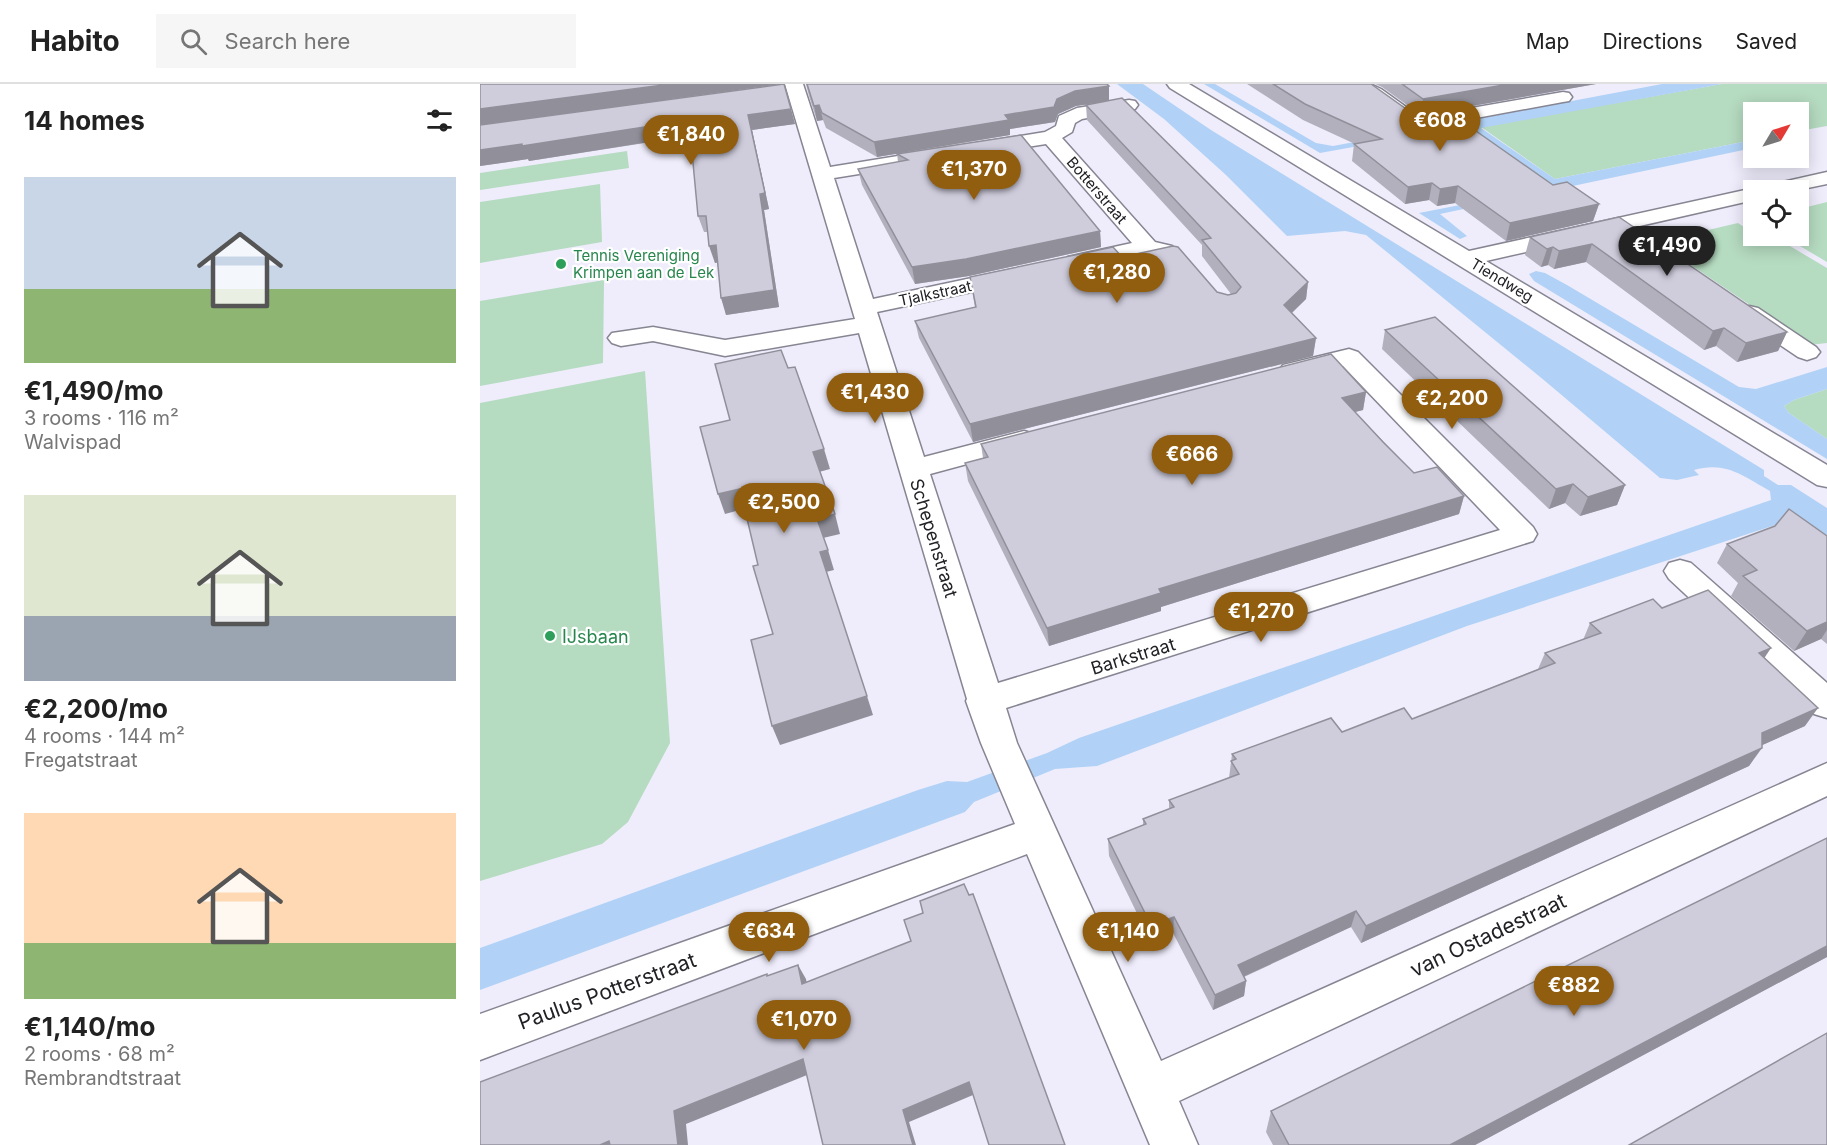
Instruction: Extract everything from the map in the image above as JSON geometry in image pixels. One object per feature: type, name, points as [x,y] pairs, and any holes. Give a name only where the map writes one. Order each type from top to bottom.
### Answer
[{"type":"street","name":"Tiendweg","points":[[1176,84],[1827,478]]},
{"type":"street","points":[[1355,84],[1375,93],[1417,123],[1563,97]]},
{"type":"street","name":"Schepenstraat","points":[[795,88],[984,701],[1002,752],[1174,1145]]},
{"type":"street","points":[[822,174],[1052,137],[1065,129],[1066,120],[1077,114],[1129,105]]},
{"type":"street","name":"Botterstraat","points":[[1052,137],[1147,247]]},
{"type":"street","points":[[1809,182],[1827,178]]},
{"type":"street","points":[[1466,259],[1743,196]]},
{"type":"street","points":[[1619,224],[1645,242]]},
{"type":"street","points":[[1147,247],[1187,257]]},
{"type":"street","name":"Tjalkstraat","points":[[866,316],[1048,268],[1147,247]]},
{"type":"street","points":[[1732,302],[1807,352]]},
{"type":"street","points":[[621,338],[653,334],[725,348],[866,316]]},
{"type":"street","name":"Barkstraat","points":[[984,701],[1522,534],[1349,357],[1266,378]]},
{"type":"street","points":[[913,469],[1048,434]]},
{"type":"street","points":[[1680,571],[1827,704]]},
{"type":"street","name":"van Ostadestraat","points":[[1150,1090],[1827,779]]},
{"type":"street","name":"Paulus Potterstraat","points":[[480,1037],[1031,820]]},
{"type":"green space","points":[[1722,84],[1827,84],[1827,126],[1809,129],[1809,102],[1743,102],[1743,142],[1555,179],[1481,127]]},
{"type":"green space","points":[[627,151],[629,168],[480,190],[480,173]]},
{"type":"green space","points":[[600,184],[602,242],[480,263],[480,202]]},
{"type":"green space","points":[[1827,202],[1827,262],[1800,246],[1809,246],[1809,206]]},
{"type":"green space","points":[[1738,223],[1743,226],[1743,246],[1790,246],[1827,268],[1827,343],[1809,345],[1657,242]]},
{"type":"green space","points":[[604,280],[603,363],[480,386],[480,301]]},
{"type":"green space","name":"IJsbaan","points":[[645,371],[670,743],[628,822],[602,844],[480,881],[480,403]]},
{"type":"green space","points":[[1827,389],[1827,439],[1789,413],[1784,406],[1794,400]]},
{"type":"water","points":[[1117,84],[1143,84],[1211,130],[1764,470],[1764,476],[1778,485],[1791,485],[1827,508],[1827,535],[1800,517],[1467,626],[1097,766],[1055,769],[974,802],[965,812],[480,990],[480,948],[918,790],[947,781],[967,782],[1047,753],[1079,738],[1771,500],[1770,491],[1743,475],[1716,467],[1694,470],[1699,475],[1677,480],[1660,478],[1366,235],[1345,231],[1287,236],[1226,175],[1164,119]]},
{"type":"water","points":[[1204,84],[1215,84],[1316,143],[1333,146],[1662,84],[1722,84],[1481,128],[1555,179],[1743,142],[1743,150],[1440,214],[1467,236],[1460,239],[1419,213],[1501,197],[1403,138],[1320,153]]},
{"type":"water","points":[[1536,271],[1545,273],[1567,285],[1739,387],[1756,389],[1827,367],[1827,389],[1794,400],[1784,406],[1789,413],[1827,439],[1827,459],[1534,281],[1529,274]]},
{"type":"building","points":[[480,84],[671,84],[480,109]]},
{"type":"building","points":[[784,84],[791,109],[748,115],[765,193],[760,194],[774,290],[721,298],[716,245],[709,246],[706,216],[698,216],[689,120],[522,146],[522,144],[480,150],[480,125]]},
{"type":"building","points":[[807,84],[1107,84],[1109,86],[1075,91],[1057,99],[1054,107],[1005,115],[1009,120],[874,142],[822,113],[819,105],[814,106]]},
{"type":"building","points":[[1273,84],[1371,84],[1412,113],[1420,115],[1446,110],[1553,185],[1567,182],[1599,204],[1510,223],[1458,186],[1440,189],[1432,183],[1408,187],[1354,144],[1382,139],[1305,104]]},
{"type":"building","points":[[1402,84],[1509,84],[1423,99]]},
{"type":"building","points":[[1122,98],[1308,282],[1284,305],[1316,338],[970,424],[915,321],[976,307],[970,277],[1113,247],[1122,257],[1173,246],[1178,247],[1217,292],[1228,295],[1236,293],[1241,287],[1202,240],[1211,238],[1086,105]]},
{"type":"building","points":[[1021,135],[1100,231],[966,259],[912,267],[858,169],[908,160],[897,154]]},
{"type":"building","points":[[1619,217],[1787,332],[1746,343],[1724,328],[1713,331],[1592,244],[1559,251],[1553,247],[1547,249],[1530,237]]},
{"type":"building","points":[[1435,317],[1625,485],[1588,497],[1573,484],[1556,489],[1385,330]]},
{"type":"building","points":[[781,350],[788,368],[795,367],[824,449],[813,452],[835,514],[817,519],[828,550],[820,552],[867,696],[772,726],[751,640],[773,634],[753,566],[758,565],[740,489],[718,494],[700,427],[730,420],[715,364]]},
{"type":"building","points":[[1331,354],[1366,392],[1342,398],[1383,442],[1414,473],[1437,467],[1464,496],[1159,589],[1161,593],[1047,628],[965,463],[988,457],[981,444]]},
{"type":"building","points":[[1789,509],[1827,536],[1827,622],[1807,631],[1743,576],[1757,570],[1727,544],[1775,526]]},
{"type":"building","points":[[1708,590],[1771,648],[1759,653],[1818,708],[1762,733],[1762,748],[1366,926],[1356,911],[1238,965],[1246,981],[1215,995],[1174,917],[1151,925],[1108,839],[1146,824],[1143,819],[1174,807],[1169,800],[1239,774],[1231,761],[1236,759],[1232,754],[1331,718],[1342,732],[1404,708],[1412,719],[1555,663],[1545,653],[1601,633],[1590,623],[1653,599],[1662,608]]},
{"type":"building","points":[[1827,838],[1827,946],[1450,1145],[1289,1145],[1271,1111]]},
{"type":"building","points":[[964,884],[969,895],[973,894],[1065,1145],[989,1145],[969,1082],[903,1110],[913,1145],[823,1145],[803,1059],[674,1111],[678,1145],[610,1145],[609,1141],[600,1145],[480,1145],[480,1082],[767,974],[767,976],[798,965],[802,984],[911,941],[904,920],[923,913],[920,901]]},
{"type":"building","points":[[1827,1033],[1827,1145],[1629,1145]]},
{"type":"place","name":"Tennis Vereniging Krimpen aan de Lek","points":[[561,264]]},
{"type":"place","name":"IJsbaan","points":[[550,636]]}]
